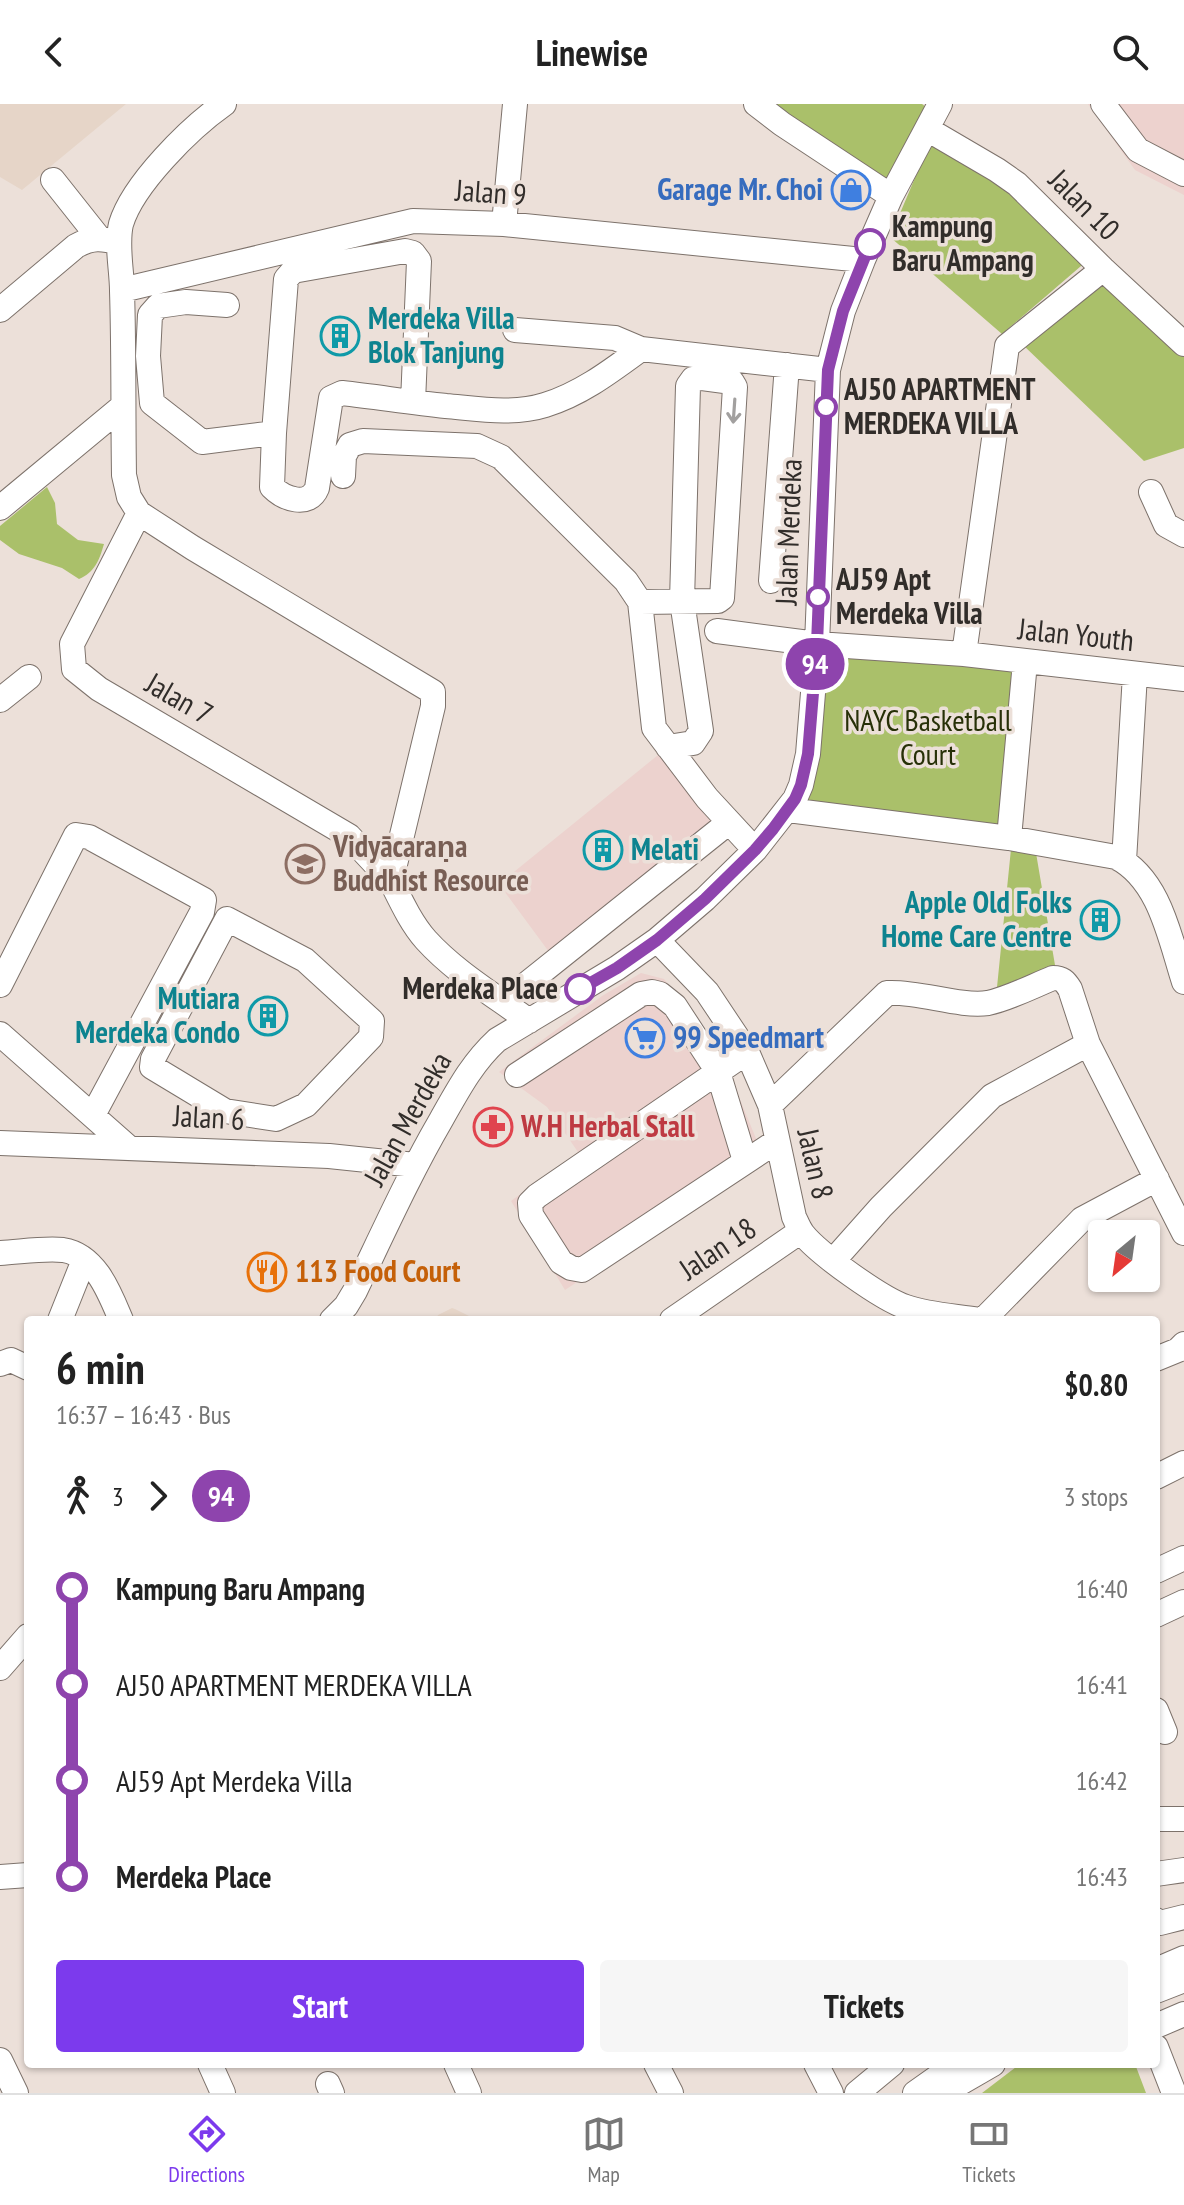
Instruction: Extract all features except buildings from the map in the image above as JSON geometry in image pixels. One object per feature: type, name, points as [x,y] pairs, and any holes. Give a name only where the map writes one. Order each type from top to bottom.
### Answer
[{"type":"street","points":[[109,240],[148,178],[184,136],[224,104]]},
{"type":"street","points":[[504,224],[515,104]]},
{"type":"street","points":[[756,104],[891,196]]},
{"type":"street","points":[[1103,104],[1138,150],[1184,174]]},
{"type":"street","name":"Jalan Merdeka","points":[[336,1316],[355,1291],[415,1165],[476,1061],[497,1040],[617,968],[657,940],[755,850],[788,810],[801,785],[808,754],[817,644],[828,370],[843,311],[863,260],[891,196],[939,105]]},
{"type":"street","name":"Jalan 10","points":[[927,129],[1017,184],[1184,344]]},
{"type":"street","points":[[53,180],[109,240],[122,290],[124,475],[129,497],[139,513],[433,692],[433,706],[391,881]]},
{"type":"street","name":"Jalan 9","points":[[122,290],[413,221],[504,224],[863,260]]},
{"type":"street","points":[[0,310],[85,240],[109,240]]},
{"type":"street","points":[[413,402],[419,261],[413,253],[405,251],[293,271],[286,279],[272,487],[290,499],[308,499],[314,495],[331,398],[342,393],[413,402],[492,411],[520,410],[544,406],[570,396],[599,380],[641,349]]},
{"type":"street","points":[[964,654],[1007,346],[1103,269]]},
{"type":"street","points":[[227,305],[186,302],[158,306],[150,315],[148,356],[152,403],[202,442],[274,433]]},
{"type":"street","points":[[515,330],[615,338],[641,349],[828,370]]},
{"type":"street","points":[[771,581],[787,365]]},
{"type":"street","points":[[640,602],[682,601],[718,601],[722,598],[735,387],[732,382],[702,378],[693,379],[688,386],[682,601],[701,731],[693,743],[668,747]]},
{"type":"street","points":[[0,508],[123,406]]},
{"type":"street","points":[[343,476],[344,456],[350,445],[363,441],[477,446],[501,457],[626,581],[640,602],[654,728],[707,798],[755,850]]},
{"type":"street","points":[[1151,492],[1166,525],[1184,535]]},
{"type":"street","name":"Jalan 7","points":[[139,513],[72,644],[74,669],[99,689],[349,836],[391,881],[424,938],[452,965],[529,1021]]},
{"type":"street","name":"Jalan Youth","points":[[717,631],[817,644],[964,654],[1184,679]]},
{"type":"street","points":[[1009,838],[1025,662]]},
{"type":"street","points":[[1124,861],[1135,674]]},
{"type":"street","points":[[0,700],[29,677]]},
{"type":"street","points":[[788,810],[1009,838],[1116,857],[1130,864],[1140,875],[1160,909],[1184,982]]},
{"type":"street","points":[[504,1002],[728,823]]},
{"type":"street","points":[[0,985],[76,835],[89,837],[204,900],[202,912],[93,1115]]},
{"type":"street","points":[[227,919],[305,960],[372,1021],[371,1037],[306,1105],[276,1119],[225,1111],[152,1067],[153,1059],[227,919]]},
{"type":"street","name":"Jalan 8","points":[[657,940],[707,992],[747,1052],[770,1105],[794,1217],[801,1231],[812,1244],[891,1309],[953,1316]]},
{"type":"street","points":[[770,1105],[887,993],[989,1002],[1059,978],[1070,989],[1088,1044],[1184,1233]]},
{"type":"street","points":[[517,1075],[641,994],[660,994],[675,1006],[718,1072],[745,1161]]},
{"type":"street","points":[[0,1034],[128,1147]]},
{"type":"street","points":[[833,1261],[881,1207],[992,1096],[1088,1044]]},
{"type":"street","points":[[747,1052],[537,1196],[530,1203],[531,1215],[561,1262],[582,1270],[777,1141]]},
{"type":"street","points":[[217,1151],[225,1111]]},
{"type":"street","name":"Jalan 6","points":[[0,1143],[329,1156],[415,1165]]},
{"type":"street","points":[[986,1316],[1082,1219],[1157,1179]]},
{"type":"street","name":"Jalan 18","points":[[678,1316],[801,1231]]},
{"type":"street","points":[[0,1253],[62,1250],[73,1253],[100,1276],[119,1316]]},
{"type":"street","points":[[62,1316],[84,1260]]},
{"type":"street","points":[[1160,1357],[1184,1344]]},
{"type":"street","points":[[0,1364],[11,1360],[24,1366]]},
{"type":"street","points":[[1160,1475],[1184,1463]]},
{"type":"street","points":[[1160,1569],[1184,1558]]},
{"type":"street","points":[[1160,1613],[1184,1602]]},
{"type":"street","points":[[0,1668],[24,1641]]},
{"type":"street","points":[[1160,1819],[1184,1819]]},
{"type":"street","points":[[1160,1873],[1184,1870]]},
{"type":"street","points":[[0,1877],[24,1875]]},
{"type":"street","points":[[1160,1923],[1184,1917]]},
{"type":"street","points":[[1160,1968],[1184,1958]]},
{"type":"street","points":[[1160,1989],[1184,1980]]},
{"type":"street","points":[[1160,2024],[1184,2014]]},
{"type":"street","points":[[1160,2057],[1174,2093]]},
{"type":"street","points":[[0,2060],[16,2093]]},
{"type":"street","points":[[212,2068],[223,2093]]},
{"type":"street","points":[[458,2068],[469,2093]]},
{"type":"street","points":[[658,2068],[671,2093]]},
{"type":"street","points":[[818,2068],[831,2093]]},
{"type":"street","points":[[857,2093],[887,2068]]},
{"type":"street","points":[[915,2093],[950,2068]]},
{"type":"street","points":[[943,2093],[986,2068]]},
{"type":"shaded area","points":[[0,104],[126,104],[22,190],[0,177]]},
{"type":"shaded area","points":[[1088,104],[1184,104],[1184,195],[1135,170]]},
{"type":"shaded area","name":"Melati","points":[[663,751],[719,822],[552,956],[499,884]]},
{"type":"shaded area","name":"Merdeka Place","points":[[641,973],[664,979],[694,1015],[723,1058],[764,1158],[565,1290],[511,1201],[578,1152],[547,1107],[499,1072],[602,996]]},
{"type":"shaded area","points":[[452,1308],[469,1316],[438,1316]]},
{"type":"green space","points":[[769,104],[922,104],[926,107],[889,181]]},
{"type":"green space","points":[[931,140],[1013,187],[1088,260],[1002,334],[890,237]]},
{"type":"green space","points":[[1104,279],[1184,357],[1184,448],[1144,461],[1023,345]]},
{"type":"green space","points":[[47,487],[55,503],[57,524],[78,540],[104,544],[96,565],[79,579],[62,568],[19,554],[0,540],[0,526]]},
{"type":"green space","name":"NAYC Basketball Court","points":[[825,656],[1019,666],[1003,832],[801,799]]},
{"type":"green space","points":[[1011,849],[1036,853],[1056,971],[996,997]]},
{"type":"green space","points":[[1015,2068],[1137,2068],[1146,2093],[982,2093]]},
{"type":"bus line","name":"94","points":[[580,989],[635,956],[705,899],[773,829],[795,799],[801,785],[808,754],[817,644],[828,370],[843,311],[870,244]]},
{"type":"place","name":"Garage Mr. Choi","points":[[851,190]]},
{"type":"place","name":"Kampung Baru Ampang","points":[[870,244]]},
{"type":"place","name":"Merdeka Villa Blok Tanjung","points":[[340,336]]},
{"type":"place","name":"AJ50 APARTMENT MERDEKA VILLA","points":[[826,407]]},
{"type":"place","name":"AJ59 Apt Merdeka Villa","points":[[818,597]]},
{"type":"place","name":"Melati","points":[[603,850]]},
{"type":"place","name":"Vidyācaraṇa Buddhist Resource","points":[[305,864]]},
{"type":"place","name":"Apple Old Folks Home Care Centre","points":[[1100,920]]},
{"type":"place","name":"Merdeka Place","points":[[580,989]]},
{"type":"place","name":"Mutiara Merdeka Condo","points":[[268,1016]]},
{"type":"place","name":"99 Speedmart","points":[[645,1038]]},
{"type":"place","name":"W.H Herbal Stall","points":[[493,1127]]},
{"type":"place","name":"113 Food Court","points":[[267,1272]]}]
